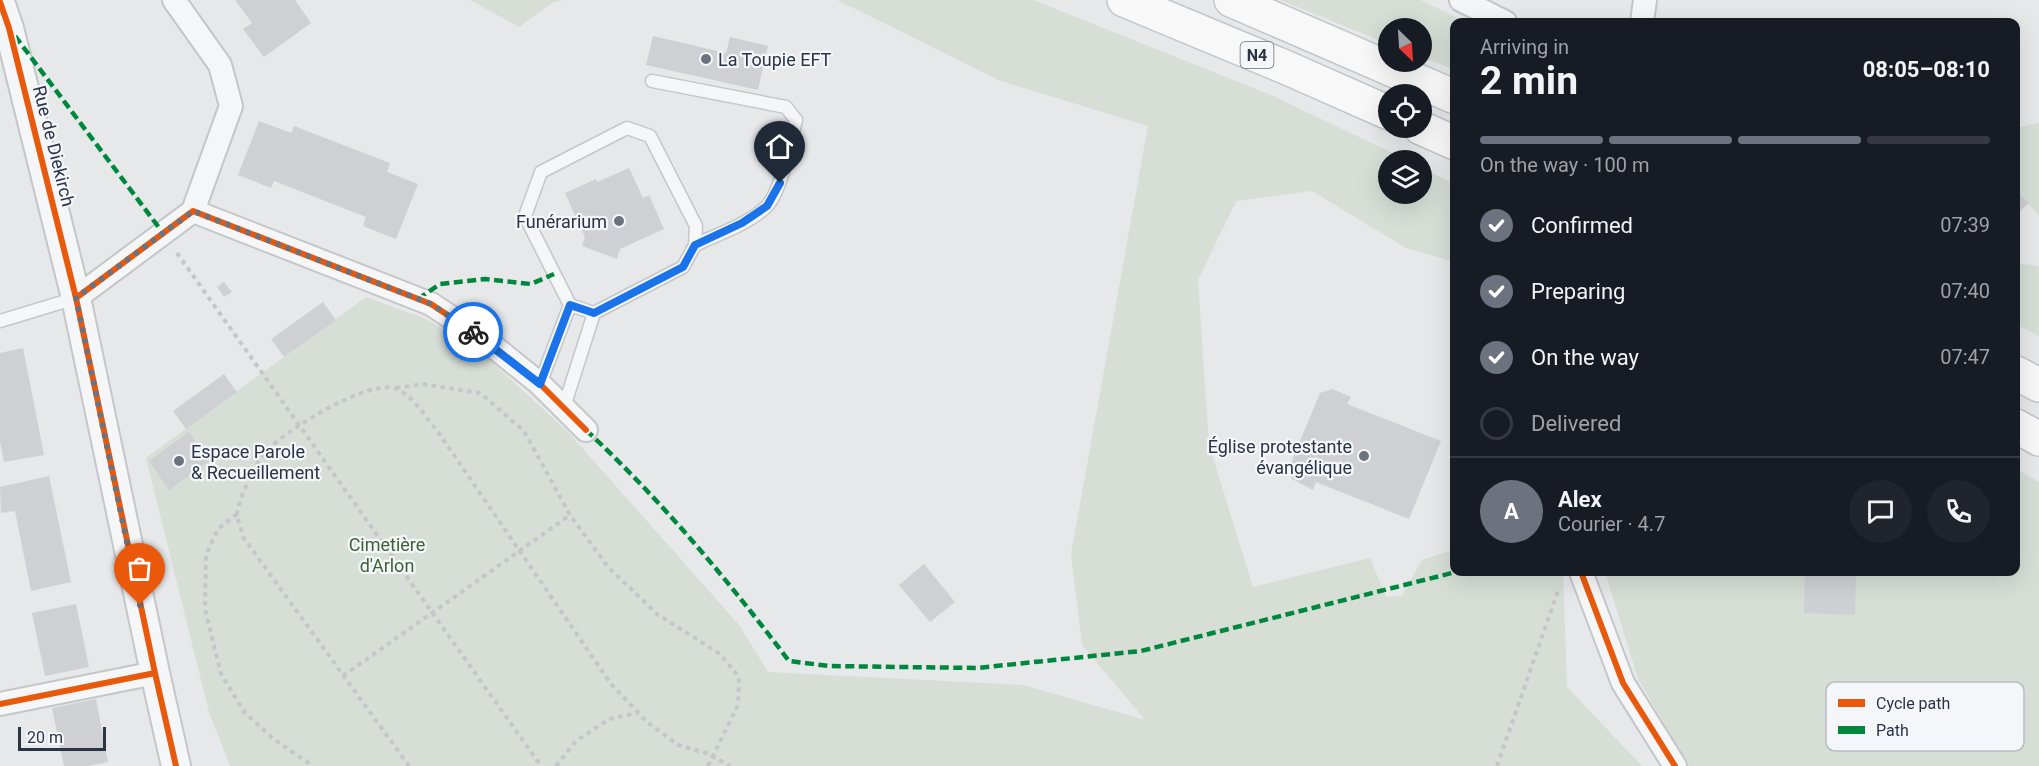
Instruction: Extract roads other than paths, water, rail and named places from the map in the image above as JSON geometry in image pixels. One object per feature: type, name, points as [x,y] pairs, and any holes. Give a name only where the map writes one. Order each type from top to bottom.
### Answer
[{"type":"main road","name":"N4","points":[[1124,0],[1378,108]]},
{"type":"main road","name":"N4","points":[[1231,0],[1450,95]]},
{"type":"main road","points":[[1432,133],[1450,141]]},
{"type":"main road","points":[[2020,376],[2039,386]]},
{"type":"main road","points":[[2020,428],[2039,439]]},
{"type":"street","points":[[76,298],[193,211],[231,106],[220,65],[174,0]]},
{"type":"street","points":[[1461,0],[1498,18]]},
{"type":"street","points":[[1643,18],[1645,0]]},
{"type":"street","name":"Rue de Diekirch","points":[[0,2],[9,28],[76,298],[154,673],[176,766]]},
{"type":"street","points":[[193,211],[431,304],[488,342],[540,384],[586,429]]},
{"type":"street","points":[[1583,576],[1623,683],[1675,766]]},
{"type":"street","points":[[0,704],[154,673]]},
{"type":"lane","points":[[652,81],[786,107],[796,120],[780,183],[767,206],[742,223],[695,245]]},
{"type":"lane","points":[[564,407],[594,313],[683,267],[695,245],[696,226],[650,136],[627,128],[541,172],[525,216],[570,305],[594,313]]},
{"type":"lane","points":[[0,321],[76,298]]},
{"type":"lane","points":[[540,384],[570,305]]},
{"type":"place","name":"La Toupie EFT","points":[[706,59]]},
{"type":"place","name":"Funérarium","points":[[619,221]]},
{"type":"place","name":"Église protestante évangélique","points":[[1364,456]]},
{"type":"place","name":"Espace Parole & Recueillement","points":[[179,461]]},
{"type":"park label","name":"Cimetière d'Arlon","points":[[387,554]]}]
